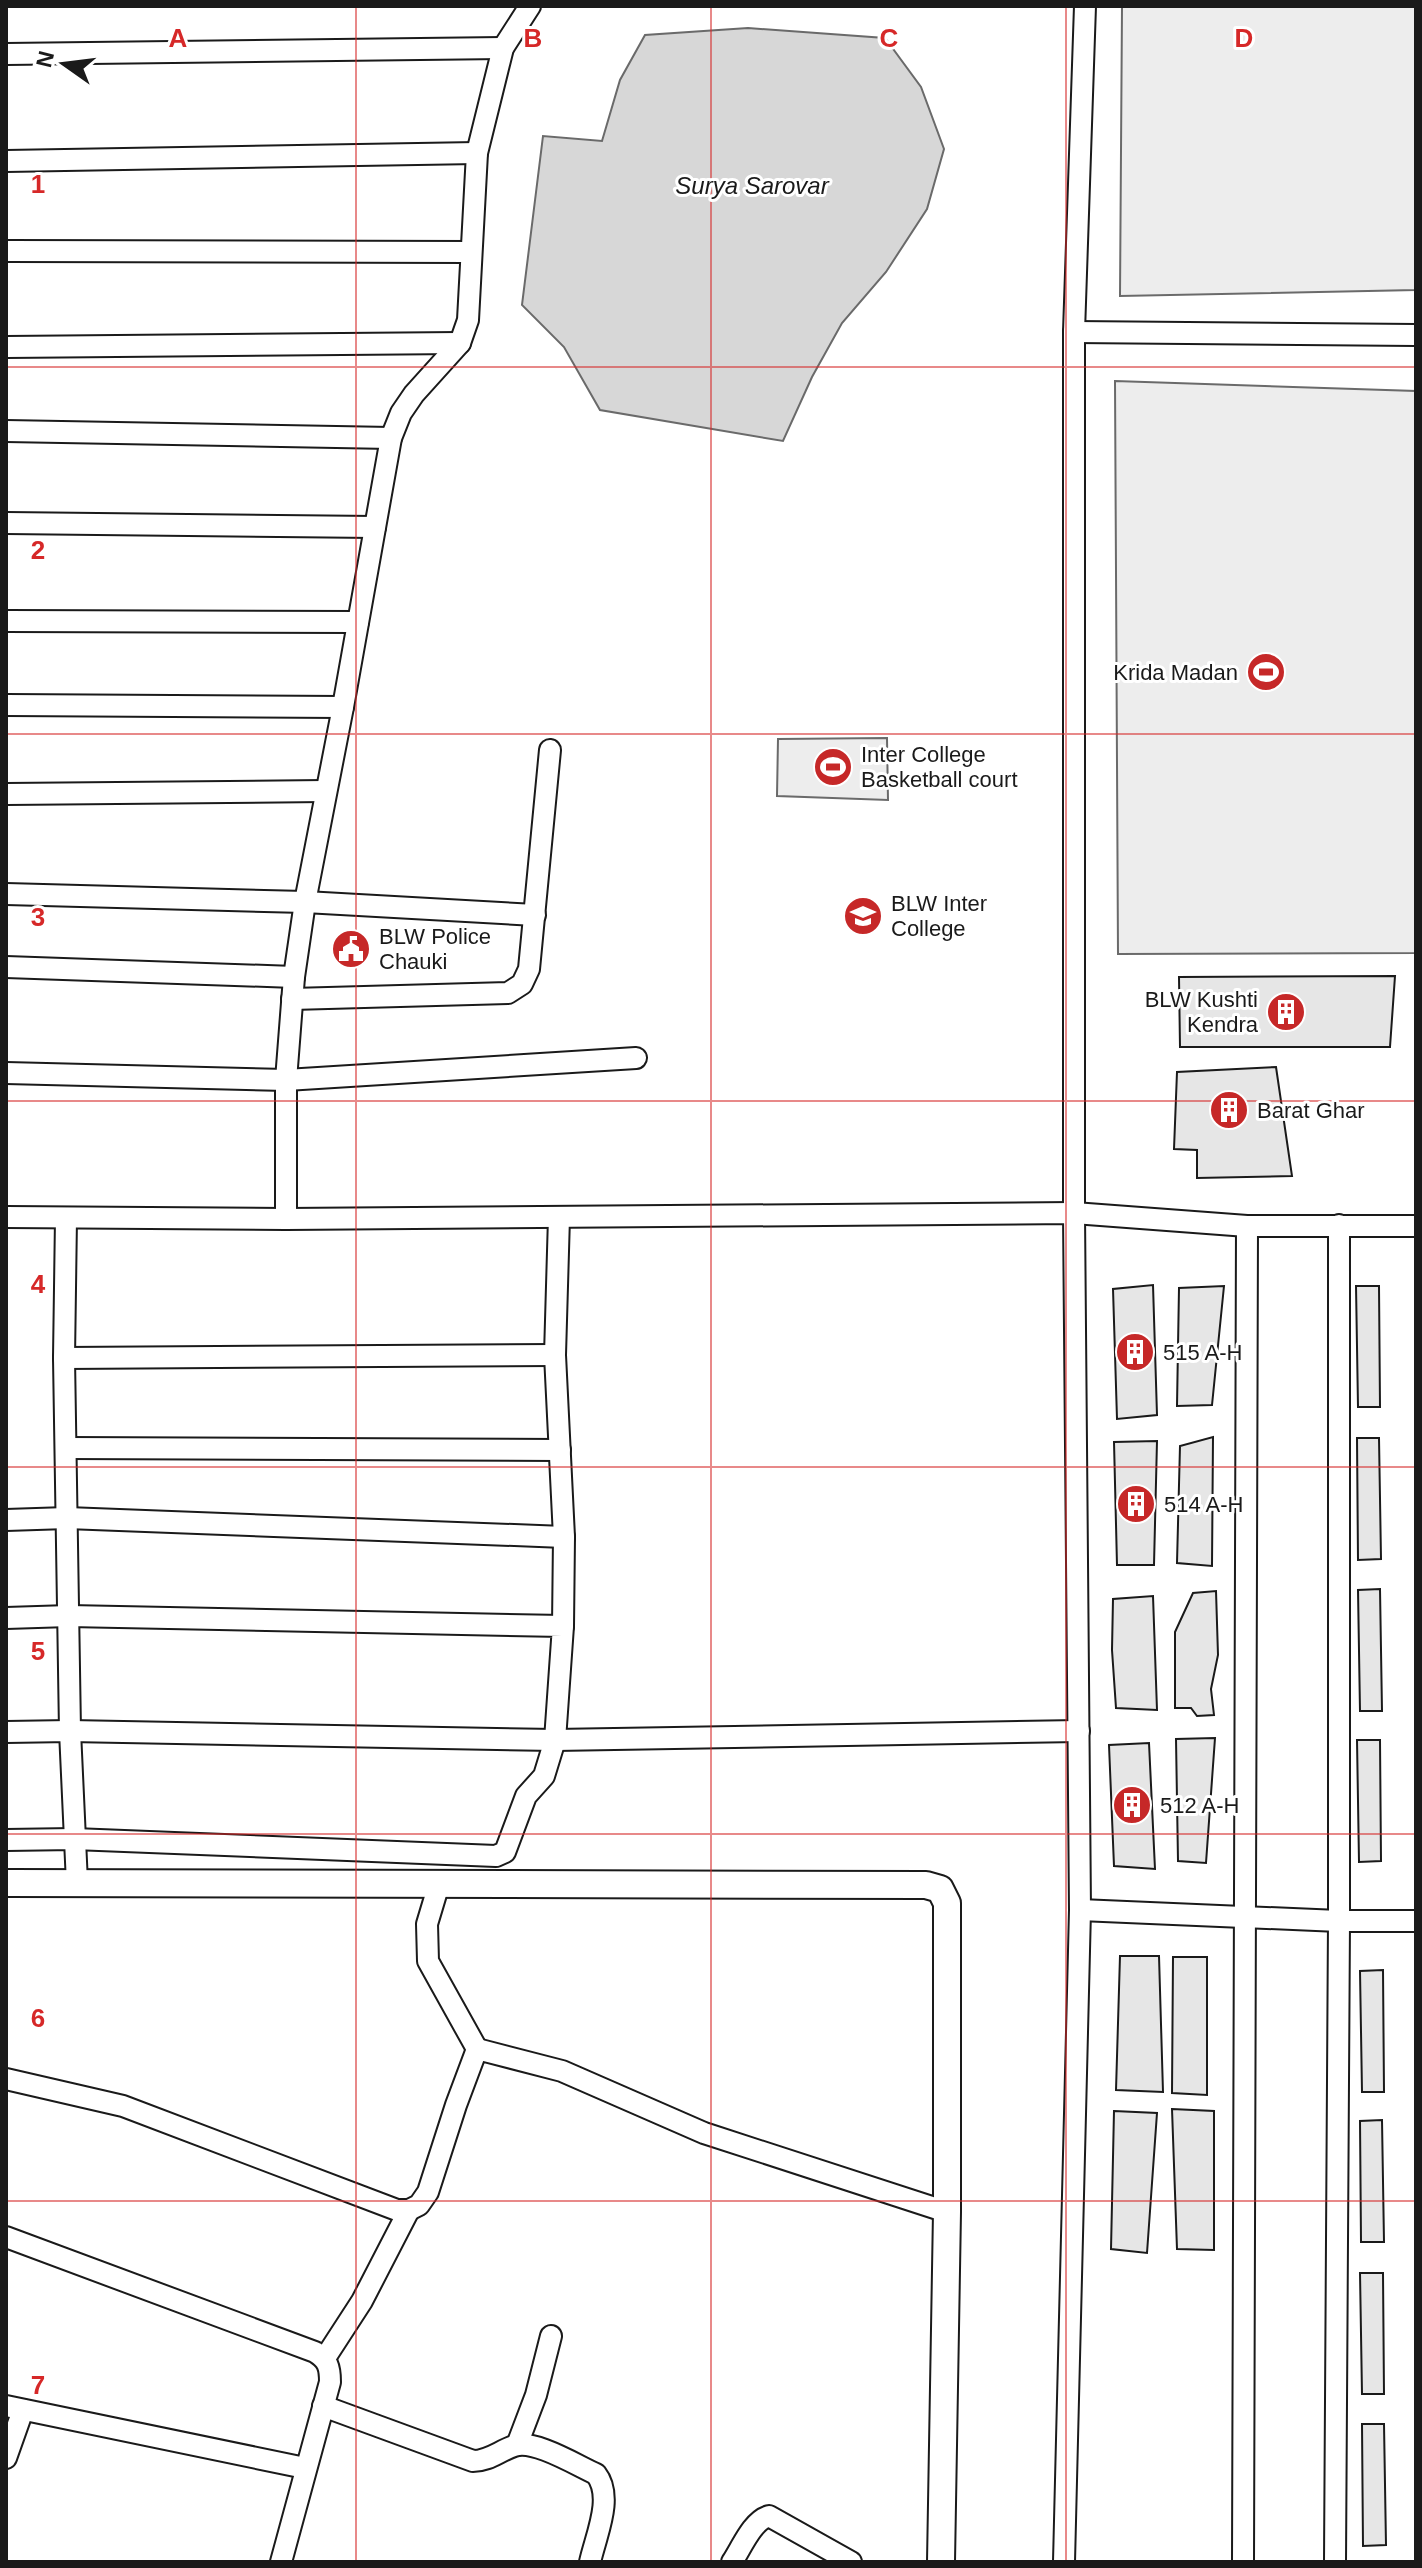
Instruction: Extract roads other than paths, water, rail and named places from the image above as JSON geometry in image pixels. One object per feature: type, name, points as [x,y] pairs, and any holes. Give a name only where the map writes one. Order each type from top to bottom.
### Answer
[{"type":"street","points":[[286,1219],[286,1080],[294,977],[305,902],[391,438],[401,413],[414,394],[460,343],[468,320],[477,153],[503,48],[530,6]]},
{"type":"street","points":[[1064,2562],[1080,1910],[1074,1213],[1074,332],[1085,6]]},
{"type":"street","points":[[6,54],[503,48]]},
{"type":"street","points":[[6,161],[477,153]]},
{"type":"street","points":[[6,251],[471,252]]},
{"type":"street","points":[[1074,332],[1416,335]]},
{"type":"street","points":[[6,347],[460,343]]},
{"type":"street","points":[[6,431],[391,438]]},
{"type":"street","points":[[6,523],[375,527]]},
{"type":"street","points":[[6,621],[358,622]]},
{"type":"street","points":[[6,705],[343,707]]},
{"type":"street","points":[[292,999],[508,993],[522,984],[529,969],[550,750]]},
{"type":"street","points":[[6,794],[325,791]]},
{"type":"street","points":[[6,894],[305,902],[535,915]]},
{"type":"street","points":[[6,967],[294,977]]},
{"type":"street","points":[[6,1073],[286,1080],[636,1058]]},
{"type":"street","points":[[6,1217],[286,1219],[1074,1213],[1247,1226],[1416,1226]]},
{"type":"street","points":[[6,1840],[74,1839],[496,1856],[505,1852],[526,1796],[544,1776],[555,1740],[563,1626],[564,1537],[555,1355],[559,1217]]},
{"type":"street","points":[[66,1218],[64,1358],[70,1731],[77,1883]]},
{"type":"street","points":[[1335,2562],[1339,1225]]},
{"type":"street","points":[[1243,2562],[1247,1226]]},
{"type":"street","points":[[64,1358],[555,1355]]},
{"type":"street","points":[[66,1448],[560,1450]]},
{"type":"street","points":[[6,1520],[67,1518],[564,1537]]},
{"type":"street","points":[[6,1618],[69,1616],[563,1626]]},
{"type":"street","points":[[6,1732],[555,1740],[1079,1731]]},
{"type":"street","points":[[6,1883],[926,1885],[940,1889],[947,1903],[947,2212],[941,2562]]},
{"type":"street","points":[[439,1884],[427,1924],[428,1961],[477,2049],[562,2071],[704,2133],[947,2212]]},
{"type":"street","points":[[1080,1910],[1339,1921],[1416,1921]]},
{"type":"street","points":[[6,2079],[123,2106],[397,2210],[409,2210],[419,2205],[428,2192],[477,2049]]},
{"type":"street","points":[[325,2358],[362,2301],[409,2210]]},
{"type":"street","points":[[6,2237],[325,2358],[330,2370],[330,2382],[281,2562]]},
{"type":"street","points":[[517,2445],[536,2395],[551,2336]]},
{"type":"street","points":[[323,2406],[473,2461],[484,2461],[517,2445],[530,2446],[596,2474],[603,2483],[604,2499],[590,2562]]},
{"type":"street","points":[[6,2458],[14,2408],[305,2468]]},
{"type":"street","points":[[732,2562],[761,2518],[769,2516],[851,2562]]},
{"type":"water","name":"Surya Sarovar","points":[[748,28],[885,38],[921,87],[944,149],[927,209],[886,272],[842,323],[812,377],[783,441],[600,410],[564,347],[522,305],[543,136],[602,141],[620,80],[645,35]]},
{"type":"place","name":"Krida Madan","points":[[1266,672]]},
{"type":"place","name":"Inter College Basketball court","points":[[833,767]]},
{"type":"place","name":"BLW Inter College","points":[[863,916]]},
{"type":"place","name":"BLW Police Chauki","points":[[351,949]]},
{"type":"place","name":"BLW Kushti Kendra","points":[[1286,1012]]},
{"type":"place","name":"Barat Ghar","points":[[1229,1110]]},
{"type":"place","name":"515 A-H","points":[[1135,1352]]},
{"type":"place","name":"514 A-H","points":[[1136,1504]]},
{"type":"place","name":"512 A-H","points":[[1132,1805]]}]
